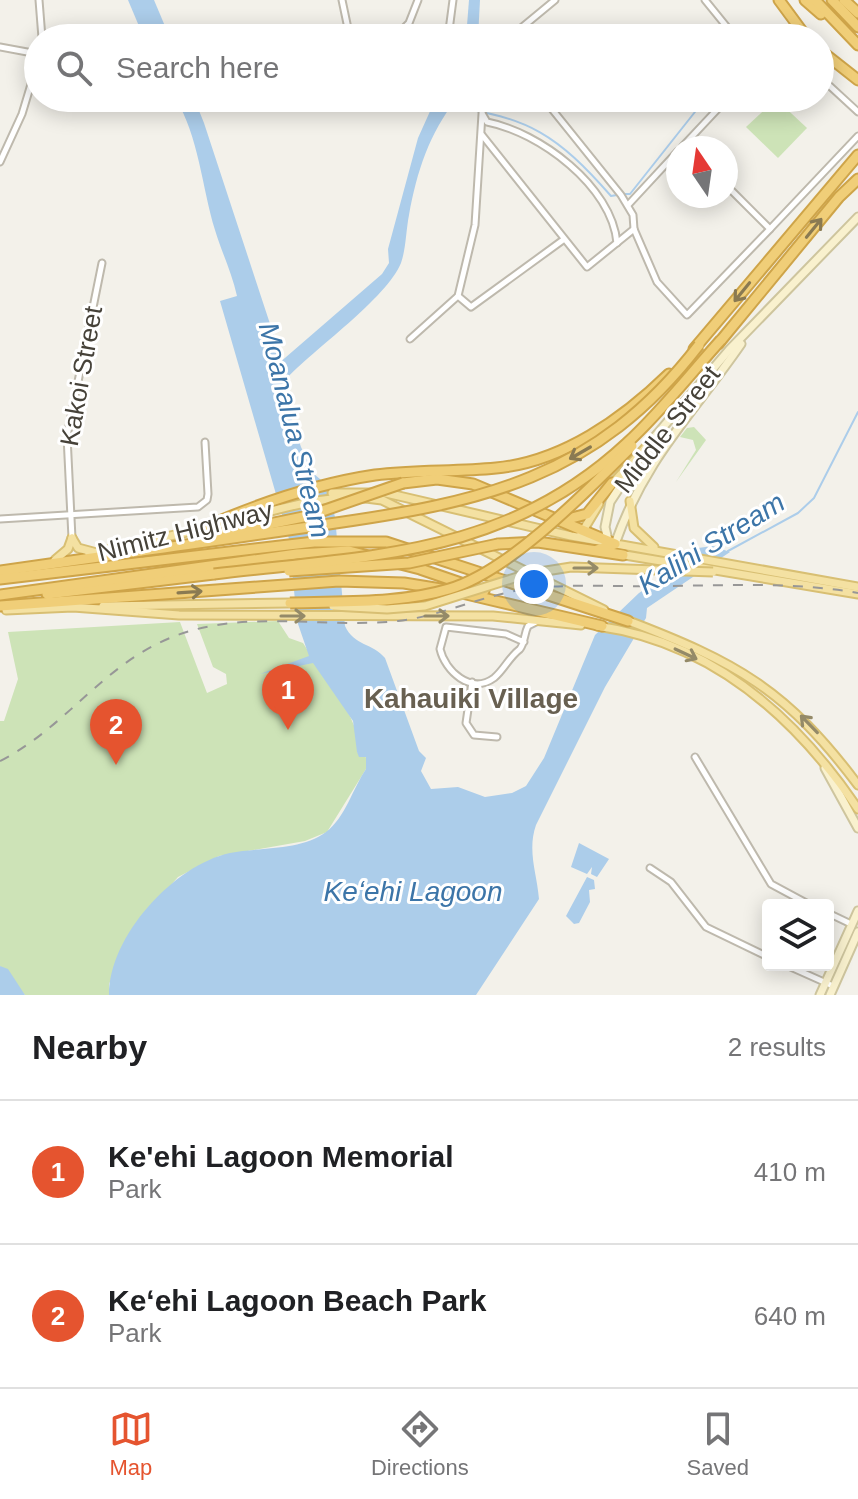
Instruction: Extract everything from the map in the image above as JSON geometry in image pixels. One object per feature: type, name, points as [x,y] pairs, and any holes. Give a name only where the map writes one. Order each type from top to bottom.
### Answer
[{"type":"highway","points":[[779,0],[797,24]]},
{"type":"highway","points":[[805,0],[843,30]]},
{"type":"highway","points":[[815,0],[858,45]]},
{"type":"highway","points":[[837,2],[858,13]]},
{"type":"highway","points":[[837,2],[858,27]]},
{"type":"highway","points":[[834,61],[858,80]]},
{"type":"highway","points":[[0,569],[423,510],[504,489],[551,469],[607,436],[658,394],[858,155]]},
{"type":"highway","points":[[290,603],[417,597],[461,585],[489,571],[514,553],[640,438],[858,179]]},
{"type":"highway","points":[[0,596],[414,551],[486,531],[568,489],[627,443],[721,340]]},
{"type":"highway","points":[[201,529],[311,488],[372,476],[523,463],[580,441],[641,399],[699,345]]},
{"type":"highway","points":[[141,551],[308,516],[403,483],[437,479],[473,484],[611,543]]},
{"type":"highway","points":[[562,520],[587,514],[612,483]]},
{"type":"highway","points":[[0,579],[314,542],[386,542],[628,621]]},
{"type":"highway","points":[[214,574],[409,563],[511,542],[562,545],[623,555]]},
{"type":"highway","points":[[597,550],[611,543]]},
{"type":"highway","points":[[0,596],[297,554],[349,551],[420,569],[521,605]]},
{"type":"highway","points":[[0,608],[362,581],[430,586],[602,626]]},
{"type":"main road","name":"Middle Street","points":[[611,543],[605,527],[610,502],[646,447],[751,329],[858,217]]},
{"type":"main road","name":"Middle Street","points":[[611,543],[630,501],[690,409],[751,329]]},
{"type":"main road","points":[[571,536],[585,531],[612,483],[646,447]]},
{"type":"main road","points":[[384,496],[571,536],[858,587]]},
{"type":"main road","name":"Nimitz Highway","points":[[0,569],[99,552],[201,529],[303,501],[384,496],[607,612]]},
{"type":"main road","points":[[630,501],[630,516],[637,533],[653,546],[668,552]]},
{"type":"main road","points":[[72,538],[78,548],[99,552]]},
{"type":"main road","points":[[55,560],[68,549],[72,538]]},
{"type":"main road","points":[[611,543],[623,555],[712,571]]},
{"type":"main road","points":[[0,608],[290,603],[407,609],[442,603],[527,574],[571,567],[739,573],[858,594]]},
{"type":"main road","points":[[73,607],[209,616],[515,619],[602,626],[657,642],[742,684],[776,710],[818,751],[858,809]]},
{"type":"main road","points":[[628,621],[662,632],[707,653],[769,688],[807,721],[858,785]]},
{"type":"main road","points":[[818,751],[858,828]]},
{"type":"main road","points":[[834,966],[858,911]]},
{"type":"main road","points":[[820,995],[830,984],[858,932]]},
{"type":"main road","points":[[830,995],[832,971]]},
{"type":"street","points":[[39,0],[41,24]]},
{"type":"street","points":[[342,0],[347,24]]},
{"type":"street","points":[[408,24],[418,0]]},
{"type":"street","points":[[450,24],[453,0]]},
{"type":"street","points":[[526,24],[555,0]]},
{"type":"street","points":[[705,0],[724,24]]},
{"type":"street","points":[[0,47],[24,51]]},
{"type":"street","points":[[834,90],[858,112]]},
{"type":"street","points":[[0,162],[24,107]]},
{"type":"street","points":[[410,339],[458,296],[475,225],[483,112]]},
{"type":"street","points":[[483,112],[487,122],[527,134],[573,168],[613,222],[617,243]]},
{"type":"street","points":[[554,112],[628,205],[634,229],[657,282],[687,315],[858,136]]},
{"type":"street","points":[[693,136],[715,112]]},
{"type":"street","points":[[482,135],[587,267],[634,229]]},
{"type":"street","points":[[628,205],[666,165]]},
{"type":"street","points":[[738,197],[770,229]]},
{"type":"street","points":[[458,296],[471,307],[563,240]]},
{"type":"street","name":"Kakoi Street","points":[[72,538],[67,436],[102,263]]},
{"type":"street","points":[[0,519],[198,507],[207,500],[208,494],[205,442]]},
{"type":"street","points":[[515,619],[526,631]]},
{"type":"street","points":[[524,642],[510,635],[446,627],[440,649],[443,661],[454,674],[472,682],[494,678],[524,642],[526,631],[539,621]]},
{"type":"street","points":[[472,682],[466,723],[474,735],[497,737]]},
{"type":"street","points":[[695,757],[771,884],[799,899]]},
{"type":"street","points":[[650,868],[671,882],[706,927],[762,954]]},
{"type":"street","points":[[834,916],[851,924]]},
{"type":"street","points":[[800,971],[830,984]]},
{"type":"street","points":[[812,976],[825,971]]},
{"type":"street","points":[[812,976],[820,995]]},
{"type":"green space","points":[[762,112],[790,112],[807,128],[778,158],[746,127]]},
{"type":"green space","points":[[694,427],[706,440],[676,482],[696,450],[693,440],[680,437],[687,428]]},
{"type":"green space","points":[[278,621],[289,638],[303,643],[350,716],[357,733],[357,752],[367,758],[366,769],[327,832],[305,841],[219,856],[178,877],[131,931],[109,984],[109,995],[25,995],[0,966],[0,721],[4,721],[18,679],[8,632],[180,622],[207,693],[227,684],[226,674],[213,667],[197,624]]},
{"type":"water","points":[[128,0],[154,0],[164,24],[138,24]]},
{"type":"water","points":[[469,0],[480,0],[479,24],[467,24]]},
{"type":"water","name":"Keʻehi Lagoon","points":[[200,112],[204,123],[274,336],[278,364],[382,274],[389,263],[388,249],[418,138],[430,112],[447,112],[420,168],[403,258],[393,277],[366,307],[285,380],[284,396],[301,447],[314,474],[327,485],[335,517],[345,626],[358,641],[385,658],[419,751],[426,758],[421,771],[431,789],[458,787],[485,797],[512,793],[526,786],[544,758],[595,635],[639,593],[667,575],[698,548],[713,546],[730,552],[647,608],[646,618],[605,687],[536,825],[532,853],[539,899],[476,995],[109,995],[112,972],[120,950],[148,906],[167,888],[209,860],[230,853],[292,845],[316,838],[333,826],[344,811],[366,769],[366,757],[359,757],[357,752],[353,721],[313,663],[260,674],[309,656],[297,621],[289,539],[220,301],[237,296],[215,230],[195,145],[183,113]]},
{"type":"water","points":[[579,843],[609,859],[597,877],[591,874],[592,867],[587,874],[571,867]]},
{"type":"water","points":[[587,877],[594,880],[595,889],[589,890],[590,902],[579,923],[574,924],[566,916]]},
{"type":"water","points":[[0,966],[8,969],[25,995],[0,995]]},
{"type":"waterway","points":[[481,112],[521,123],[540,132],[575,158],[611,196],[617,195]]},
{"type":"waterway","points":[[625,194],[630,194],[695,112]]},
{"type":"waterway","name":"Kalihi Stream","points":[[728,551],[798,513],[814,498],[858,412]]},
{"type":"railway","points":[[0,761],[44,732],[124,664],[170,638],[197,629],[254,622],[398,621],[505,593],[553,587],[781,586],[858,593]]},
{"type":"place","name":"Ke'ehi Lagoon Memorial","points":[[288,730]]},
{"type":"place","name":"Keʻehi Lagoon Beach Park","points":[[116,765]]},
{"type":"district","name":"Kahauiki Village","points":[[471,698]]},
{"type":"water label","name":"Moanalua Stream","points":[[295,430]]}]
